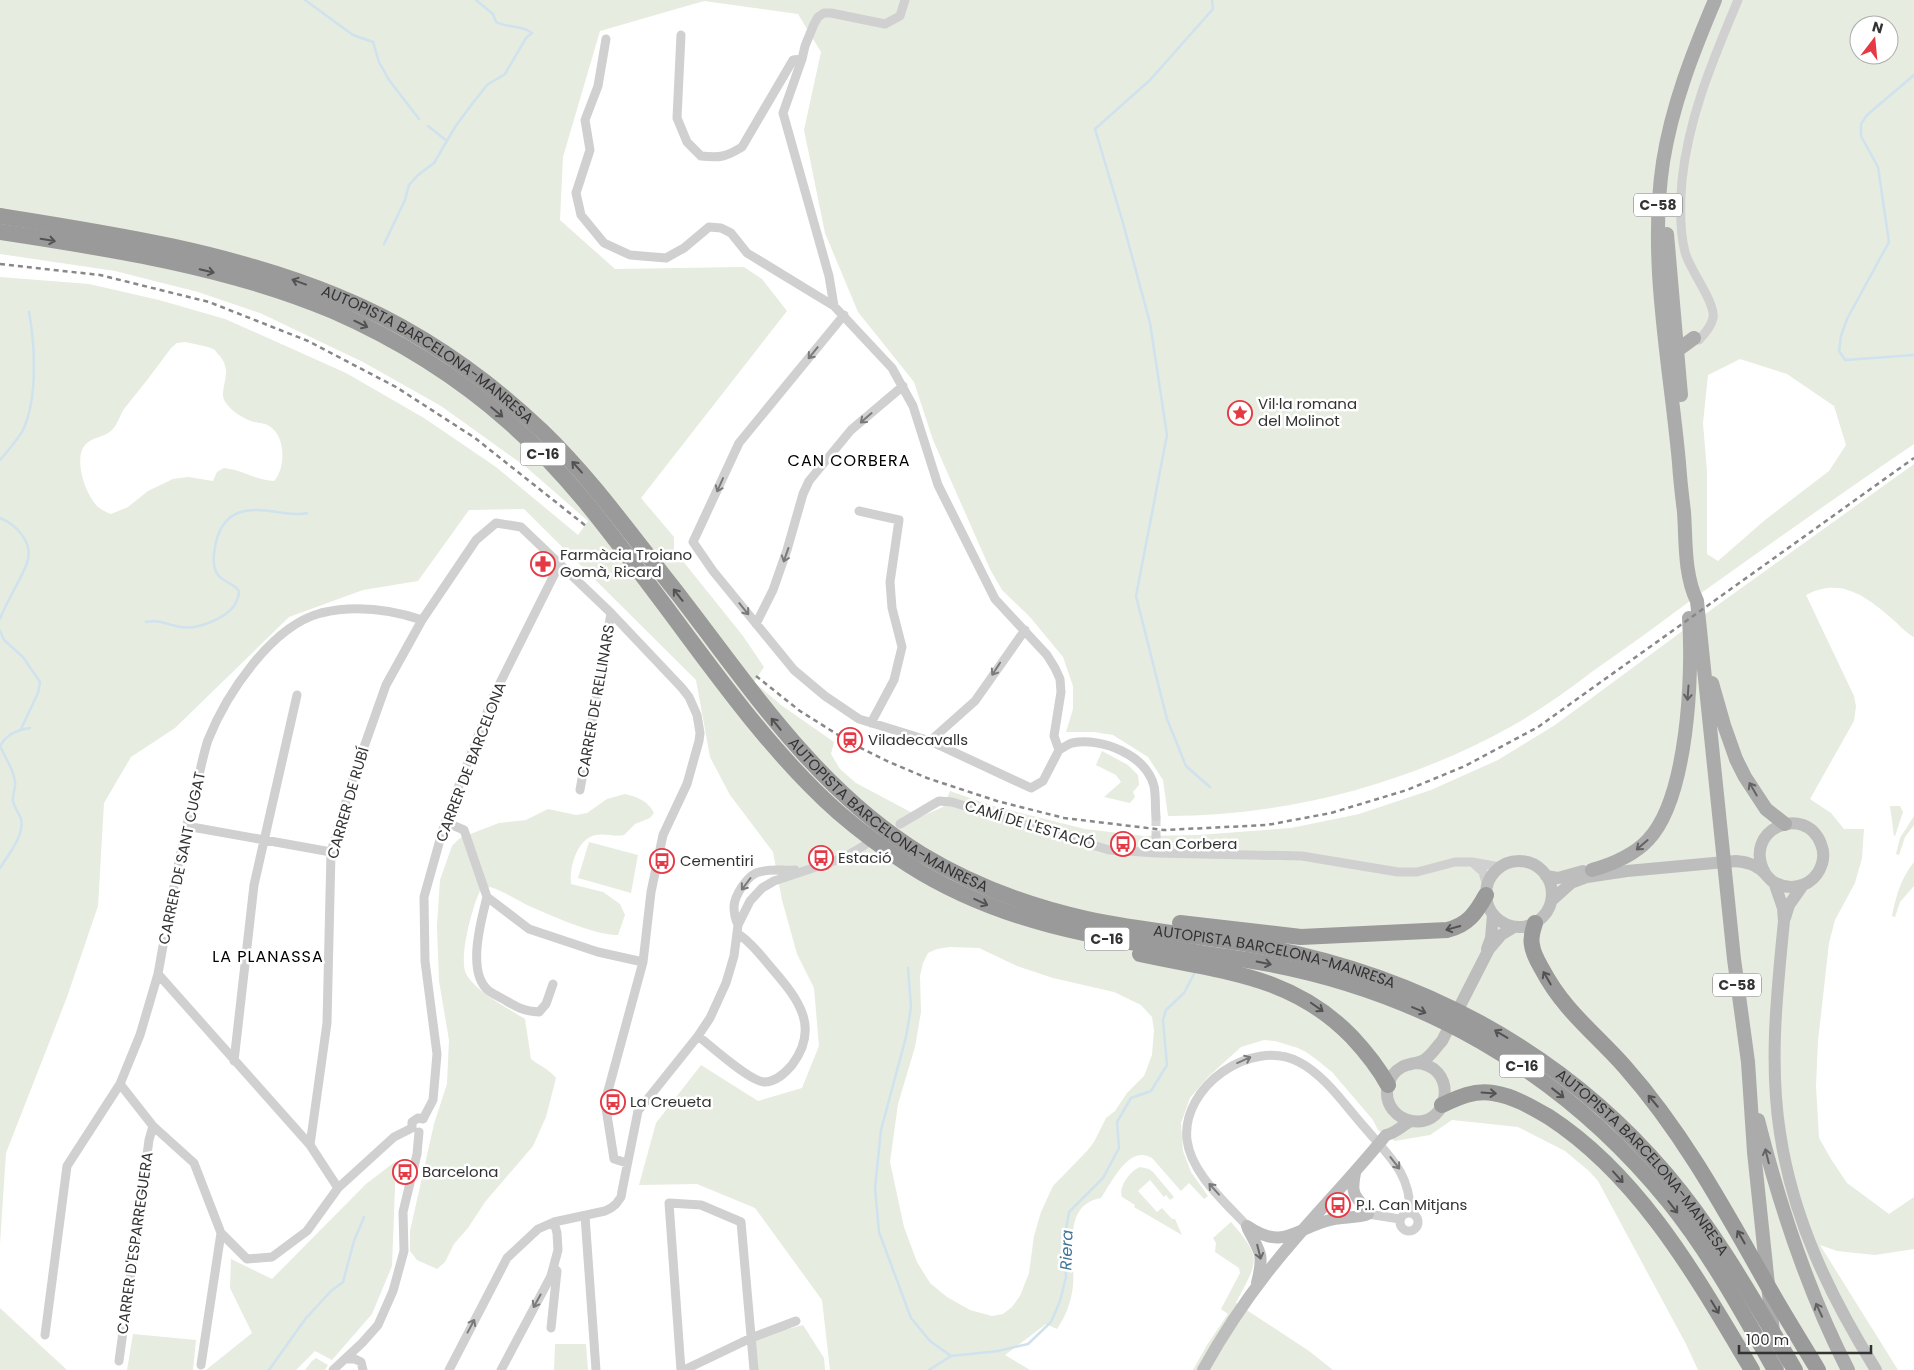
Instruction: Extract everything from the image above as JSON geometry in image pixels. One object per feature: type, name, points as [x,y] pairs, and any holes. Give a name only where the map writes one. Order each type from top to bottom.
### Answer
[{"type":"highway","name":"AUTOPISTA BARCELONA-MANRESA","points":[[0,216],[188,250],[244,264],[334,295],[382,317],[431,345],[467,369],[516,407],[544,432],[610,506],[784,734],[818,771],[884,829],[921,854],[965,878],[1018,900],[1088,919],[1256,945],[1340,965],[1383,978],[1471,1017],[1515,1043],[1553,1069],[1622,1128],[1666,1174],[1704,1223],[1734,1267],[1796,1370]]},
{"type":"highway","name":"AUTOPISTA BARCELONA-MANRESA","points":[[0,232],[149,258],[258,285],[308,302],[364,326],[439,369],[484,401],[512,425],[556,468],[592,509],[772,744],[796,771],[838,812],[874,841],[913,868],[979,901],[1013,915],[1085,935],[1253,961],[1336,979],[1418,1009],[1486,1043],[1543,1081],[1580,1109],[1618,1144],[1646,1175],[1672,1206],[1701,1247],[1776,1370]]},
{"type":"highway","points":[[861,810],[927,850],[996,883],[1048,900],[1090,910],[1137,917],[1301,936],[1409,933],[1447,930],[1459,927],[1475,914],[1486,891]]},
{"type":"highway","points":[[1013,915],[1083,942],[1249,976],[1279,986],[1316,1006],[1344,1029],[1379,1068],[1388,1086]]},
{"type":"highway","points":[[1535,923],[1531,937],[1534,954],[1548,980],[1573,1014],[1624,1066],[1665,1115],[1712,1188],[1784,1315],[1818,1370]]},
{"type":"highway","points":[[1442,1105],[1472,1093],[1504,1095],[1523,1102],[1542,1113],[1584,1142],[1622,1181],[1674,1246],[1699,1281],[1752,1370]]},
{"type":"highway","points":[[1734,1267],[1752,1284],[1805,1370]]},
{"type":"main road","name":"C-58","points":[[1715,0],[1692,57],[1677,102],[1665,152],[1658,221],[1659,271],[1688,566],[1692,591],[1697,601],[1698,644],[1723,842],[1750,1085],[1754,1152],[1776,1370]]},
{"type":"main road","name":"C-58","points":[[1688,566],[1694,557],[1693,533],[1671,295],[1666,222],[1667,190],[1670,162],[1691,80],[1723,0]]},
{"type":"main road","points":[[1671,295],[1682,333],[1696,339]]},
{"type":"main road","points":[[1675,419],[1676,402],[1673,362],[1676,352],[1696,339]]},
{"type":"main road","points":[[1679,372],[1686,353],[1696,339]]},
{"type":"main road","points":[[1698,644],[1736,759],[1766,809],[1785,824]]},
{"type":"main road","points":[[1592,870],[1623,859],[1636,851],[1648,841],[1664,815],[1674,785],[1684,735],[1698,644]]},
{"type":"main road","points":[[1750,1085],[1770,1166],[1796,1251],[1813,1297],[1848,1370]]},
{"type":"street","points":[[834,306],[829,276],[783,112],[805,46],[818,17],[824,13],[831,13],[885,24],[900,16],[905,0]]},
{"type":"street","points":[[1696,339],[1707,331],[1714,316],[1710,302],[1685,254],[1681,229],[1681,196],[1686,148],[1697,105],[1738,0]]},
{"type":"street","points":[[682,36],[677,118],[687,142],[701,156],[728,156],[742,147],[793,60],[802,59]]},
{"type":"street","points":[[606,40],[598,86],[585,120],[590,150],[576,193],[581,215],[604,243],[630,255],[666,258],[684,248],[708,227],[721,228],[731,233],[747,253],[834,306],[892,368],[913,406],[938,485],[995,599],[1047,655],[1060,679],[1061,692],[1054,736],[1058,750]]},
{"type":"street","points":[[844,315],[739,443],[693,542],[713,570],[794,670],[810,685],[859,719],[930,741],[1031,788],[1043,781],[1058,750],[1072,743],[1109,745],[1127,754],[1142,765],[1154,785],[1156,817]]},
{"type":"street","points":[[756,624],[773,590],[788,550],[803,494],[809,481],[851,430],[903,386]]},
{"type":"street","points":[[859,511],[899,520],[890,582],[892,608],[902,647],[894,680],[871,723]]},
{"type":"street","name":"CARRER DE RUBÍ","points":[[310,1145],[327,1023],[331,852],[353,778],[386,685],[422,620],[476,540],[496,523],[521,527],[560,563]]},
{"type":"street","points":[[560,563],[611,613],[689,697],[699,725],[699,741],[687,784],[663,835],[651,892],[643,962],[605,1102],[614,1159],[627,1164]]},
{"type":"street","name":"CARRER DE BARCELONA","points":[[416,1130],[412,1122],[414,1119],[423,1119],[433,1100],[437,1054],[425,961],[424,897],[445,822],[493,697],[560,563]]},
{"type":"street","name":"CARRER DE SANT CUGAT","points":[[45,1335],[67,1166],[120,1084],[140,1035],[158,974],[186,826],[208,740],[234,690],[254,663],[286,630],[319,614],[355,608],[398,612],[422,620]]},
{"type":"street","name":"CARRER DE RELLINARS","points":[[580,790],[611,613]]},
{"type":"street","points":[[930,741],[976,701],[1025,630]]},
{"type":"street","points":[[234,1061],[254,885],[297,695]]},
{"type":"street","name":"CAMÍ DE L'ESTACIÓ","points":[[900,824],[939,801],[952,802],[1109,850],[1157,853],[1302,856],[1398,872],[1417,872],[1448,863],[1464,862],[1500,867]]},
{"type":"street","points":[[445,822],[464,830],[487,897],[528,929],[598,952],[643,962]]},
{"type":"street","points":[[1736,861],[1762,842],[1771,830],[1785,824],[1797,824],[1809,829],[1818,838],[1823,854],[1821,867],[1814,878],[1803,885],[1789,905],[1784,921]]},
{"type":"street","points":[[186,826],[331,852]]},
{"type":"street","points":[[1156,836],[1157,853]]},
{"type":"street","points":[[1762,842],[1760,858],[1783,908],[1784,921],[1775,1022],[1780,1133],[1798,1206],[1812,1250],[1832,1292],[1876,1370]]},
{"type":"street","points":[[737,929],[750,901],[762,888],[774,880],[843,858],[865,845]]},
{"type":"street","points":[[1551,901],[1567,886],[1578,880],[1627,871],[1736,861],[1748,863],[1758,868],[1769,877],[1788,887],[1803,885]]},
{"type":"street","points":[[1464,862],[1474,864],[1481,869],[1488,905],[1493,914],[1502,923],[1514,927],[1535,923],[1546,914],[1551,901],[1551,888],[1546,876],[1537,867],[1525,862],[1512,862],[1500,867],[1492,875],[1486,891]]},
{"type":"street","points":[[449,1370],[506,1258],[538,1229],[554,1222],[605,1211],[616,1204],[621,1197],[638,1111],[698,1036],[710,1018],[726,983],[734,956],[737,929],[734,904],[744,884],[755,874],[775,869],[806,869]]},
{"type":"street","points":[[1546,876],[1558,878],[1592,870],[1627,871]]},
{"type":"street","points":[[487,897],[480,924],[477,961],[480,977],[488,990],[523,1011],[539,1012],[546,1004],[553,984]]},
{"type":"street","points":[[1485,957],[1491,938],[1493,914]]},
{"type":"street","points":[[1443,1038],[1438,1059],[1439,1074],[1445,1087],[1442,1105],[1432,1117],[1422,1121],[1411,1121],[1402,1117],[1391,1106],[1387,1096],[1392,1076],[1399,1069],[1424,1060],[1443,1038],[1485,957],[1501,935],[1514,927]]},
{"type":"street","points":[[698,1036],[748,1076],[763,1082],[776,1079],[785,1073],[801,1053],[806,1028],[801,1006],[750,942],[737,929]]},
{"type":"street","points":[[158,974],[310,1145],[338,1188]]},
{"type":"street","points":[[1400,1219],[1368,1214],[1334,1218],[1283,1238],[1274,1238],[1256,1232],[1247,1226],[1200,1174],[1190,1152],[1187,1140],[1187,1126],[1193,1105],[1198,1096],[1242,1060],[1266,1054],[1287,1057],[1298,1061],[1310,1068],[1324,1082],[1402,1172],[1410,1198],[1410,1213]]},
{"type":"street","points":[[1415,1064],[1426,1065],[1439,1074]]},
{"type":"street","points":[[120,1084],[153,1126],[194,1163],[221,1234],[247,1259],[272,1257],[307,1231],[338,1188],[394,1137],[416,1130],[417,1154],[403,1212],[404,1251],[393,1291],[378,1325],[333,1370]]},
{"type":"street","points":[[1203,1370],[1256,1287],[1386,1135],[1391,1106]]},
{"type":"street","points":[[1386,1135],[1390,1135],[1399,1127],[1411,1121]]},
{"type":"street","name":"CARRER D'ESPARREGUERA","points":[[119,1361],[149,1140],[153,1126]]},
{"type":"street","points":[[1356,1172],[1353,1192],[1368,1214]]},
{"type":"street","points":[[754,1370],[751,1338],[741,1222],[701,1205],[669,1203],[682,1370],[751,1338],[796,1321]]},
{"type":"street","points":[[1414,1214],[1418,1220],[1417,1226],[1414,1230],[1407,1231],[1400,1225],[1400,1219],[1403,1215],[1414,1214]]},
{"type":"street","points":[[585,1216],[596,1370]]},
{"type":"street","points":[[501,1370],[551,1276],[558,1250],[554,1222]]},
{"type":"street","points":[[1247,1226],[1261,1253],[1261,1265],[1256,1287]]},
{"type":"street","points":[[201,1365],[221,1234]]},
{"type":"street","points":[[552,1328],[557,1270],[553,1267]]},
{"type":"street","points":[[362,1343],[362,1366]]},
{"type":"street","points":[[346,1359],[355,1359],[362,1366]]},
{"type":"shaded area","points":[[0,0],[1914,0],[1914,444],[1746,561],[1563,693],[1512,726],[1472,747],[1431,765],[1346,793],[1302,803],[1213,815],[1168,816],[1163,780],[1148,757],[1113,735],[1094,732],[1066,732],[1073,709],[1073,686],[1063,657],[1030,617],[1002,590],[990,569],[933,440],[914,382],[858,312],[825,233],[804,130],[821,52],[798,14],[704,1],[600,31],[563,157],[560,220],[615,269],[744,267],[762,279],[787,311],[641,498],[674,537],[674,550],[743,636],[764,667],[754,682],[781,705],[834,742],[831,754],[840,769],[856,783],[920,817],[943,807],[950,791],[993,806],[1085,829],[1144,836],[1198,835],[1291,828],[1359,814],[1431,790],[1498,760],[1555,725],[1914,464],[1914,637],[1871,602],[1851,591],[1830,588],[1806,595],[1854,696],[1856,706],[1854,721],[1810,799],[1831,813],[1844,829],[1864,829],[1862,858],[1855,883],[1835,920],[1829,943],[1818,1041],[1816,1086],[1819,1138],[1847,1183],[1889,1214],[1914,1197],[1914,1249],[1875,1255],[1837,1251],[1820,1245],[1898,1370],[1698,1370],[1686,1344],[1598,1181],[1565,1151],[1518,1127],[1452,1120],[1430,1135],[1395,1141],[1378,1130],[1373,1120],[1332,1072],[1317,1060],[1298,1048],[1275,1041],[1264,1040],[1241,1047],[1208,1077],[1190,1098],[1181,1123],[1183,1151],[1191,1172],[1208,1196],[1204,1199],[1189,1183],[1181,1191],[1152,1158],[1144,1155],[1136,1156],[1129,1160],[1116,1175],[1101,1198],[1088,1203],[1080,1211],[1075,1221],[1073,1234],[1073,1286],[1068,1309],[1063,1319],[1057,1329],[1046,1324],[1005,1355],[1030,1370],[830,1370],[822,1300],[755,1208],[697,1184],[639,1185],[656,1123],[701,1065],[758,1101],[802,1088],[819,1046],[814,988],[797,954],[782,900],[773,852],[730,795],[710,757],[696,680],[524,509],[469,510],[418,581],[363,590],[289,617],[175,728],[131,757],[104,803],[98,906],[67,997],[6,1153],[0,1244],[0,277],[89,284],[159,300],[225,319],[346,373],[424,418],[496,467],[578,535],[588,521],[526,467],[441,406],[363,362],[260,313],[198,292],[115,271],[0,254]],"holes":[[[185,342],[215,350],[224,363],[226,370],[223,393],[226,403],[242,417],[266,424],[275,430],[279,437],[282,452],[281,469],[278,476],[274,481],[224,468],[217,472],[213,481],[188,477],[173,479],[148,491],[128,507],[111,514],[104,511],[94,502],[83,480],[80,464],[82,450],[88,442],[105,435],[113,429],[124,409],[171,348],[177,343]],[[1740,359],[1787,374],[1834,406],[1846,445],[1829,471],[1765,520],[1718,561],[1707,554],[1707,471],[1703,423],[1708,375]],[[950,947],[979,948],[1017,966],[1053,978],[1114,992],[1141,1005],[1152,1017],[1154,1030],[1152,1055],[1144,1076],[1127,1093],[1115,1111],[1106,1118],[1094,1142],[1087,1151],[1053,1186],[1041,1212],[1034,1236],[1029,1273],[1020,1296],[1012,1307],[1003,1314],[992,1316],[970,1310],[947,1297],[930,1283],[917,1262],[904,1227],[890,1162],[898,1104],[915,1047],[921,1012],[920,976],[923,963],[928,953]]]},
{"type":"shaded area","points":[[1102,751],[1128,765],[1138,775],[1139,785],[1133,792],[1135,797],[1130,803],[1104,797],[1121,782],[1116,775],[1096,765]]},
{"type":"shaded area","points":[[625,794],[642,800],[649,805],[654,813],[650,818],[635,824],[624,835],[596,835],[589,837],[579,848],[571,870],[571,884],[603,892],[620,904],[625,915],[618,935],[597,932],[572,924],[490,887],[480,891],[470,919],[465,942],[465,971],[482,991],[525,1019],[531,1059],[556,1078],[546,1117],[533,1146],[485,1202],[468,1228],[454,1244],[445,1262],[437,1269],[417,1260],[410,1251],[410,1231],[434,1124],[447,1084],[449,1040],[439,981],[437,926],[440,880],[452,846],[460,838],[499,823],[526,820],[548,809],[576,815],[587,813],[607,799]]},
{"type":"shaded area","points":[[1890,806],[1900,806],[1903,812],[1895,836],[1894,836]]},
{"type":"shaded area","points":[[1914,816],[1914,825],[1905,837],[1899,855],[1896,854],[1900,838]]},
{"type":"shaded area","points":[[589,842],[638,855],[631,893],[578,878]]},
{"type":"shaded area","points":[[1914,862],[1914,886],[1900,902],[1895,917],[1892,916],[1900,888]]},
{"type":"shaded area","points":[[396,1161],[392,1266],[372,1314],[332,1360],[315,1351],[296,1370],[206,1370],[252,1333],[230,1288],[231,1259],[272,1279],[366,1184]]},
{"type":"shaded area","points":[[1140,1167],[1153,1172],[1174,1197],[1170,1200],[1166,1195],[1164,1197],[1150,1180],[1138,1191],[1157,1212],[1162,1208],[1172,1219],[1175,1219],[1182,1235],[1134,1207],[1135,1205],[1122,1197],[1123,1184],[1132,1172]]},
{"type":"shaded area","points":[[1231,1222],[1249,1245],[1254,1261],[1249,1278],[1236,1303],[1309,1351],[1333,1370],[1193,1370],[1228,1314],[1221,1309],[1240,1273],[1239,1268],[1215,1252],[1216,1243],[1213,1238]]},
{"type":"shaded area","points":[[0,1308],[67,1370],[0,1370]]},
{"type":"shaded area","points":[[803,1325],[824,1358],[825,1370],[754,1370],[751,1338]]},
{"type":"shaded area","points":[[133,1334],[196,1340],[193,1370],[127,1370]]},
{"type":"shaded area","points":[[555,1344],[586,1344],[588,1370],[554,1370]]},
{"type":"shaded area","points":[[316,1358],[328,1365],[325,1370],[305,1370],[312,1361]]},
{"type":"waterway","points":[[305,0],[353,35],[373,42],[379,62],[389,80],[419,119]]},
{"type":"waterway","points":[[384,244],[405,200],[409,185],[418,175],[434,163],[455,127],[472,104],[487,85],[505,74],[526,38],[532,33],[528,30],[496,22],[493,14],[476,0]]},
{"type":"waterway","points":[[1210,787],[1186,766],[1167,719],[1136,596],[1167,435],[1150,323],[1095,129],[1150,80],[1213,9],[1212,0]]},
{"type":"waterway","points":[[1914,75],[1867,115],[1861,124],[1861,136],[1878,167],[1889,242],[1847,319],[1841,336],[1839,351],[1845,360],[1914,355]]},
{"type":"waterway","points":[[428,126],[447,141]]},
{"type":"waterway","points":[[0,460],[23,430],[31,403],[34,355],[29,312]]},
{"type":"waterway","points":[[146,622],[155,621],[181,627],[195,627],[217,619],[230,611],[238,599],[239,591],[218,576],[215,569],[214,554],[220,531],[231,517],[239,513],[256,510],[295,514],[307,513]]},
{"type":"waterway","points":[[0,518],[18,530],[26,542],[29,556],[0,619]]},
{"type":"waterway","points":[[0,631],[4,640],[23,657],[40,682],[38,693],[21,729]]},
{"type":"waterway","points":[[0,868],[15,845],[22,825],[13,801],[14,777],[0,746],[13,733],[30,728]]},
{"type":"waterway","points":[[908,968],[911,1007],[906,1037],[881,1130],[875,1188],[879,1232],[911,1318],[930,1341],[951,1356]]},
{"type":"waterway","name":"Riera","points":[[929,1370],[951,1356],[998,1351],[1028,1344],[1051,1322],[1060,1301],[1066,1277],[1064,1241],[1069,1212],[1103,1178],[1119,1148],[1117,1122],[1131,1098],[1151,1091],[1167,1065],[1163,1020],[1166,1010],[1184,993],[1195,972]]},
{"type":"waterway","points":[[269,1370],[306,1318],[331,1291],[343,1282],[354,1241],[364,1217]]},
{"type":"tunnel","points":[[1156,817],[1156,836]]},
{"type":"railway","points":[[0,264],[100,275],[209,302],[308,341],[396,387],[475,438],[586,526]]},
{"type":"railway","points":[[756,676],[800,711],[851,743],[887,761],[927,778],[997,801],[1064,818],[1164,830],[1267,825],[1331,813],[1407,790],[1465,766],[1538,727],[1914,458]]},
{"type":"place","name":"Vil·la romana del Molinot","points":[[1240,413]]},
{"type":"place","name":"Farmàcia Troiano Gomà, Ricard","points":[[543,564]]},
{"type":"place","name":"Viladecavalls","points":[[850,740]]},
{"type":"place","name":"Can Corbera","points":[[1123,844]]},
{"type":"place","name":"Estació","points":[[821,858]]},
{"type":"place","name":"Cementiri","points":[[662,861]]},
{"type":"place","name":"La Creueta","points":[[613,1102]]},
{"type":"place","name":"Barcelona","points":[[405,1172]]},
{"type":"place","name":"P.I. Can Mitjans","points":[[1338,1205]]},
{"type":"district","name":"CAN CORBERA","points":[[849,460]]},
{"type":"district","name":"LA PLANASSA","points":[[268,956]]}]
